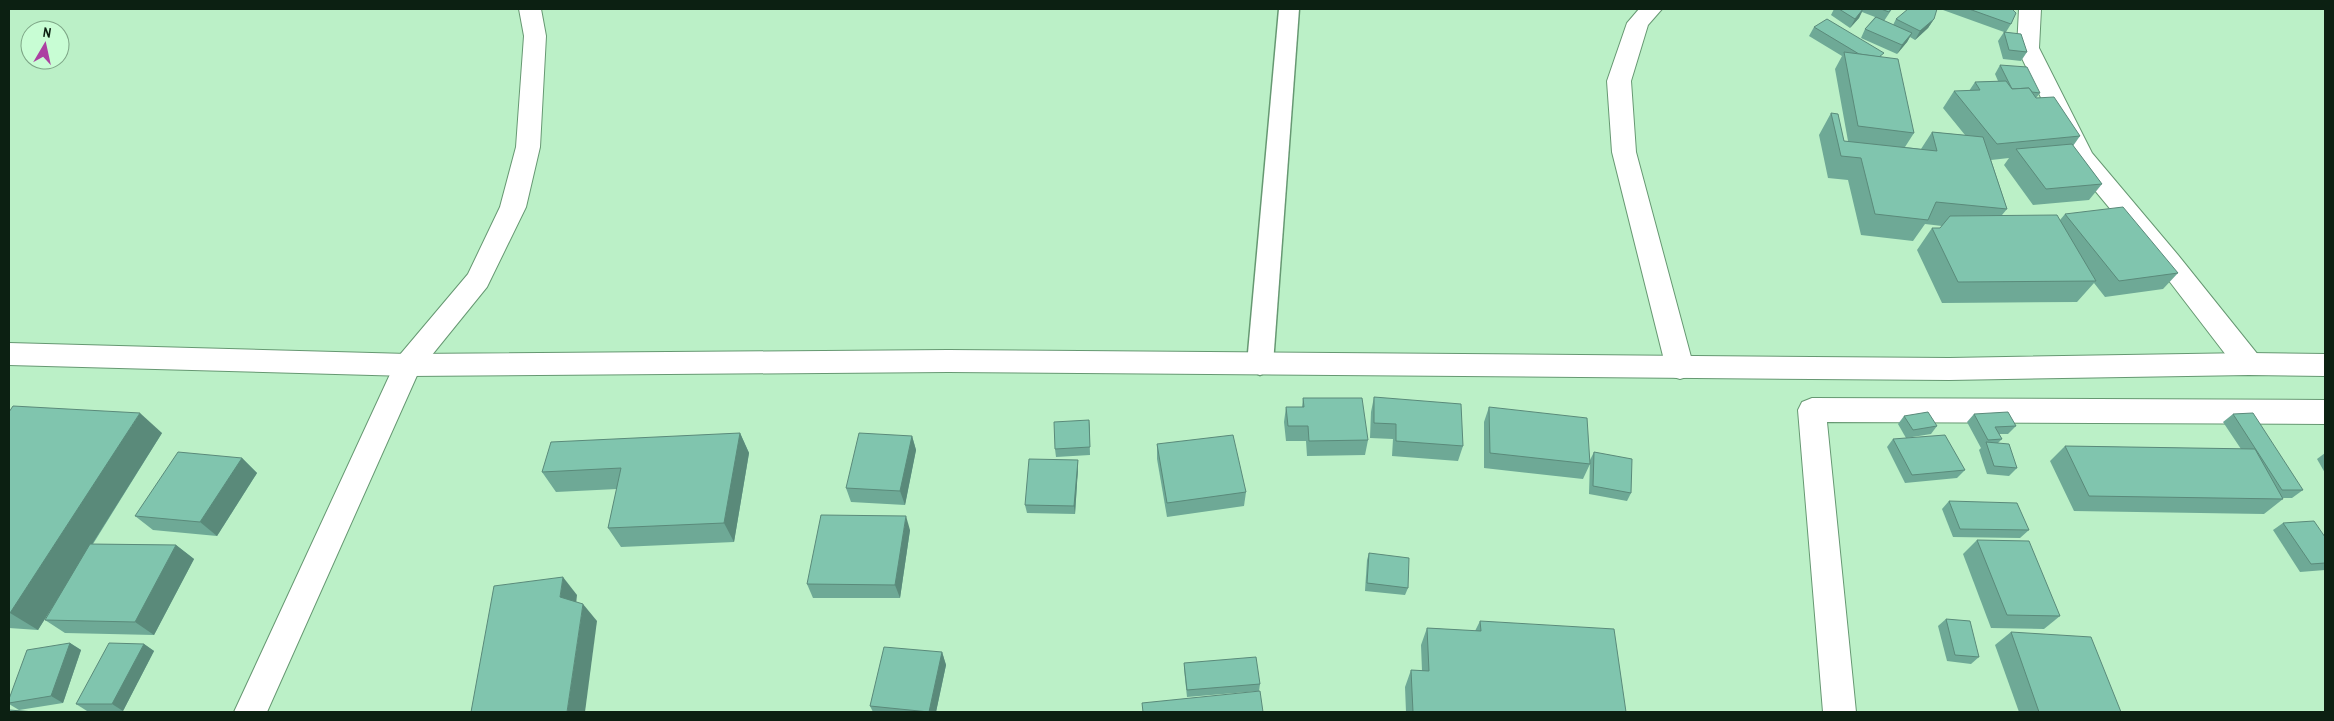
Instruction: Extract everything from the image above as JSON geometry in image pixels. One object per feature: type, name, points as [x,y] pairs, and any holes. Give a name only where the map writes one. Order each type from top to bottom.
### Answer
[{"type":"street","points":[[250,712],[408,365],[478,280],[513,207],[528,147],[535,36],[530,9]]},
{"type":"street","points":[[1651,9],[1638,24],[1619,81],[1623,143],[1680,368]]},
{"type":"street","points":[[2030,9],[2028,48],[2082,158],[2170,262],[2249,364]]},
{"type":"street","points":[[9,354],[408,365],[938,361],[1950,370],[2249,364],[2325,365]]},
{"type":"street","points":[[1839,712],[1812,410],[2325,412]]},
{"type":"lane","points":[[1260,364],[1289,9]]},
{"type":"building","points":[[1839,9],[1863,9],[1855,19]]},
{"type":"building","points":[[1908,9],[1937,9],[1934,19],[1920,31],[1896,19]]},
{"type":"building","points":[[1969,9],[2012,9],[2016,13],[2011,24]]},
{"type":"building","points":[[1876,17],[1912,33],[1902,45],[1865,29]]},
{"type":"building","points":[[1827,19],[1884,53],[1879,57],[1859,54],[1814,27]]},
{"type":"building","points":[[2004,32],[2021,34],[2027,52],[2009,50]]},
{"type":"building","points":[[1844,52],[1898,59],[1914,133],[1858,126]]},
{"type":"building","points":[[2000,65],[2027,67],[2040,93],[2032,92],[2029,88],[2012,89]]},
{"type":"building","points":[[2006,81],[2012,89],[2029,88],[2036,98],[2054,97],[2080,136],[1997,144],[1954,91],[1980,90],[1975,82]]},
{"type":"building","points":[[1831,113],[1838,114],[1844,141],[1937,151],[1932,132],[1983,137],[2007,209],[1936,202],[1928,220],[1875,214],[1861,158],[1841,156]]},
{"type":"building","points":[[2072,144],[2102,184],[2046,189],[2016,149]]},
{"type":"building","points":[[2123,207],[2178,273],[2119,281],[2065,214]]},
{"type":"building","points":[[2057,215],[2096,281],[1958,282],[1932,228],[1940,228],[1950,216]]},
{"type":"building","points":[[1374,397],[1461,404],[1463,446],[1396,441],[1396,424],[1374,423]]},
{"type":"building","points":[[1303,398],[1362,398],[1368,440],[1309,441],[1308,426],[1288,426],[1286,407],[1304,407]]},
{"type":"building","points":[[13,406],[140,413],[9,613],[9,412]]},
{"type":"building","points":[[1489,407],[1587,418],[1590,464],[1490,453]]},
{"type":"building","points":[[1928,412],[1937,426],[1913,430],[1904,416]]},
{"type":"building","points":[[2008,412],[2016,426],[1995,427],[2002,439],[1988,440],[1974,414]]},
{"type":"building","points":[[2253,413],[2303,490],[2282,490],[2233,414]]},
{"type":"building","points":[[1089,420],[1090,447],[1055,449],[1054,422]]},
{"type":"building","points":[[740,433],[724,523],[608,528],[621,468],[542,472],[551,442]]},
{"type":"building","points":[[859,433],[912,436],[900,491],[846,488]]},
{"type":"building","points":[[1233,435],[1246,492],[1167,503],[1157,444]]},
{"type":"building","points":[[1945,435],[1965,470],[1912,475],[1893,439]]},
{"type":"building","points":[[1986,442],[2009,444],[2017,468],[1994,466]]},
{"type":"building","points":[[2065,446],[2255,449],[2283,499],[2089,496]]},
{"type":"building","points":[[178,452],[242,458],[200,522],[135,516]]},
{"type":"building","points":[[1594,452],[1632,459],[1631,493],[1593,486]]},
{"type":"building","points":[[1029,459],[1078,460],[1074,506],[1025,505]]},
{"type":"building","points":[[1949,501],[2017,503],[2029,530],[1960,529]]},
{"type":"building","points":[[821,515],[906,516],[895,585],[807,584]]},
{"type":"building","points":[[2314,521],[2325,537],[2325,563],[2311,564],[2283,523]]},
{"type":"building","points":[[1977,540],[2029,541],[2060,616],[2007,615]]},
{"type":"building","points":[[90,544],[176,545],[135,622],[45,620]]},
{"type":"building","points":[[1369,553],[1409,558],[1408,588],[1367,583]]},
{"type":"building","points":[[563,577],[560,597],[583,604],[567,712],[471,712],[494,586]]},
{"type":"building","points":[[1946,619],[1970,621],[1979,657],[1955,655]]},
{"type":"building","points":[[1480,621],[1614,629],[1626,712],[1413,712],[1411,670],[1429,671],[1427,628],[1481,631]]},
{"type":"building","points":[[2011,632],[2091,637],[2121,712],[2039,712]]},
{"type":"building","points":[[70,643],[51,696],[9,703],[27,650]]},
{"type":"building","points":[[109,643],[144,644],[112,704],[76,704]]},
{"type":"building","points":[[884,647],[942,652],[929,712],[870,706]]},
{"type":"building","points":[[1256,657],[1260,684],[1187,690],[1184,663]]},
{"type":"building","points":[[1260,691],[1263,712],[1143,712],[1142,703]]},
{"type":"building","points":[[9,710],[35,712],[9,712]]}]
